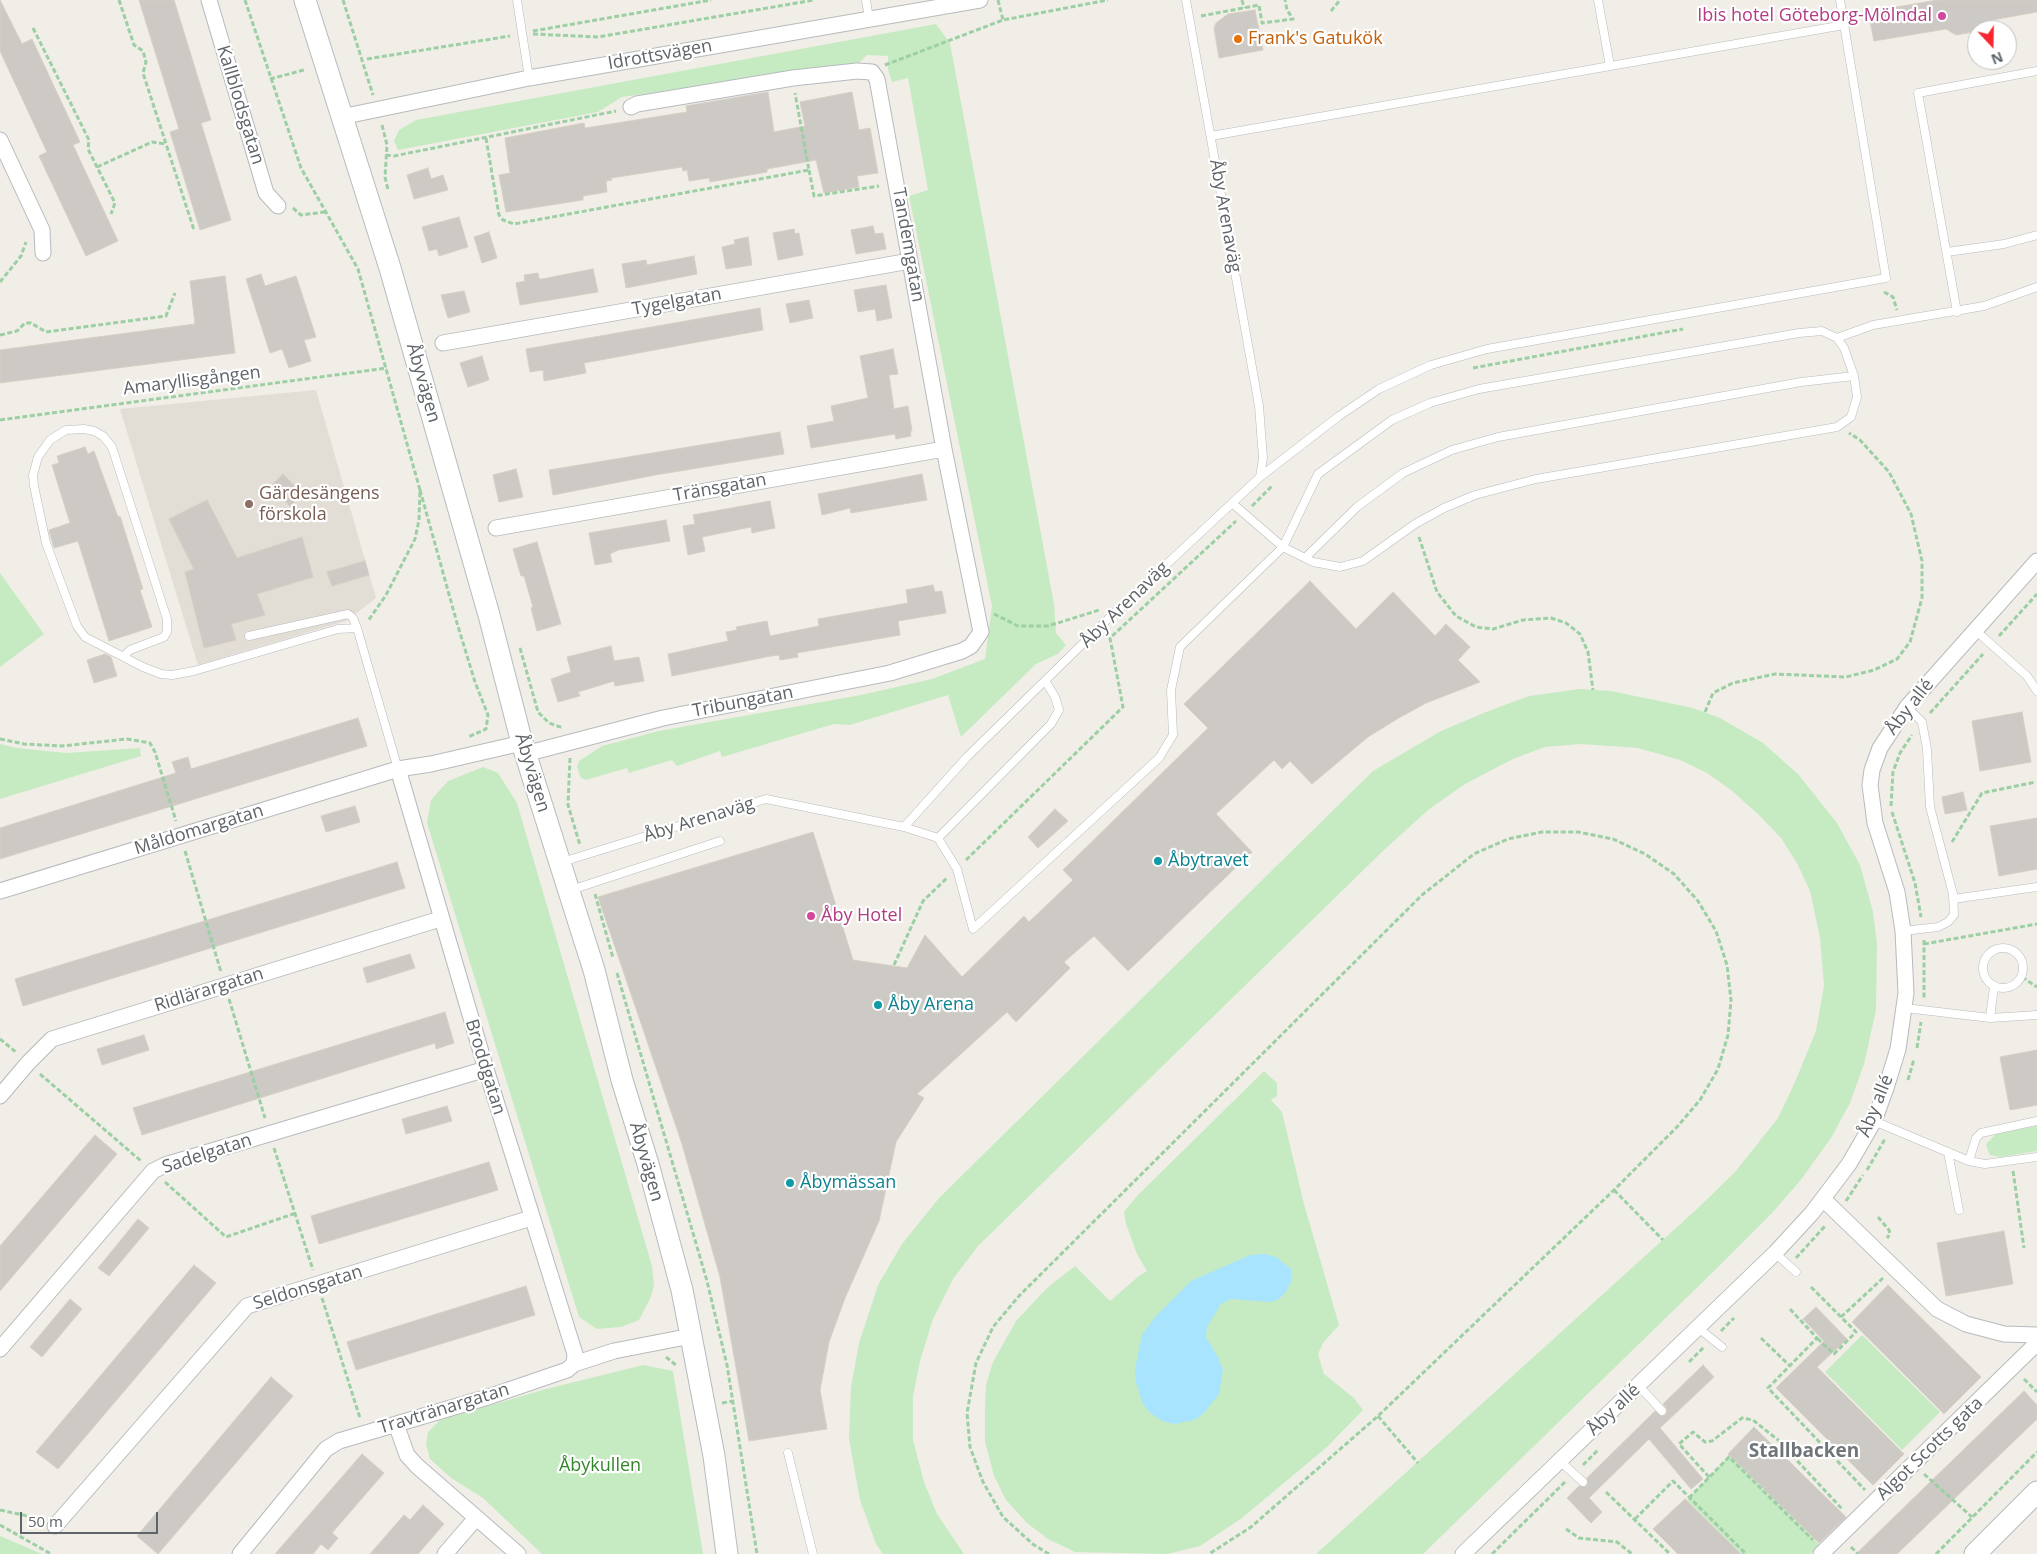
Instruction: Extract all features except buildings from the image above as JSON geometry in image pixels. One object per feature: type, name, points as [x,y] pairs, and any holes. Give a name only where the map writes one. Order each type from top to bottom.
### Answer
[{"type":"street","name":"Kallblodsgatan","points":[[209,0],[266,193],[278,206]]},
{"type":"street","name":"Åbyvägen","points":[[305,0],[341,117],[367,192],[422,377],[490,615],[523,748],[594,970],[622,1080],[648,1164],[682,1290],[692,1336],[714,1456],[728,1554]]},
{"type":"street","name":"Idrottsvägen","points":[[341,117],[529,78],[980,0]]},
{"type":"street","points":[[631,107],[637,104],[793,78],[864,70],[872,72]]},
{"type":"street","name":"Tandemgatan","points":[[872,72],[880,90],[944,449],[981,632],[971,646],[962,651]]},
{"type":"street","points":[[0,140],[42,230],[43,253]]},
{"type":"street","name":"Tygelgatan","points":[[444,343],[910,261]]},
{"type":"street","name":"Tränsgatan","points":[[496,528],[944,449]]},
{"type":"street","name":"Åby allé","points":[[1463,1554],[1639,1386],[1775,1252],[1823,1199],[1850,1164],[1874,1121],[1898,1049],[1905,1008],[1906,964],[1904,931],[1897,892],[1875,823],[1870,786],[1872,770],[1880,748],[1907,707],[2037,561]]},
{"type":"street","name":"Tribungatan","points":[[523,748],[567,743],[663,718],[890,673],[962,651]]},
{"type":"street","name":"Måldomargatan","points":[[0,891],[398,768],[523,748]]},
{"type":"street","name":"Broddgatan","points":[[398,768],[440,918],[531,1218],[575,1354],[574,1364]]},
{"type":"street","name":"Ridlärargatan","points":[[0,1096],[28,1063],[52,1039],[440,918]]},
{"type":"street","name":"Sadelgatan","points":[[0,1349],[153,1171],[165,1165],[486,1069]]},
{"type":"street","points":[[1823,1199],[1893,1269],[1938,1309],[1966,1324],[2004,1334],[2037,1335]]},
{"type":"street","name":"Seldonsgatan","points":[[55,1526],[247,1306],[531,1218]]},
{"type":"street","name":"Travtränargatan","points":[[240,1554],[326,1449],[339,1440],[488,1397],[567,1370],[574,1364],[614,1351],[692,1336]]},
{"type":"street","name":"Algot Scotts gata","points":[[1823,1552],[1915,1465],[2037,1343]]},
{"type":"street","points":[[396,1424],[407,1455],[518,1554]]},
{"type":"street","points":[[1975,1554],[2037,1492]]},
{"type":"street","points":[[445,1554],[476,1518]]},
{"type":"lane","points":[[517,0],[529,78]]},
{"type":"lane","points":[[866,0],[869,19]]},
{"type":"lane","name":"Åby Arenaväg","points":[[560,863],[766,799],[904,827],[967,757],[1046,682],[1108,619],[1260,477],[1263,458],[1259,406],[1186,0]]},
{"type":"lane","points":[[1598,0],[1610,66]]},
{"type":"lane","points":[[1260,477],[1339,416],[1379,389],[1431,365],[1487,349],[1886,278],[1840,0]]},
{"type":"lane","points":[[1211,136],[1844,25]]},
{"type":"lane","points":[[1957,312],[1918,93],[2037,71]]},
{"type":"lane","points":[[1947,252],[2004,244],[2037,235]]},
{"type":"lane","points":[[1837,338],[1873,325],[1984,306],[2037,287]]},
{"type":"lane","points":[[904,827],[938,838],[957,869],[973,929],[1159,758],[1172,735],[1171,690],[1180,647],[1282,547],[1318,474],[1392,420],[1430,403],[1478,390],[1822,330],[1837,338],[1844,348],[1854,376],[1857,397],[1851,417],[1837,427],[1536,479],[1475,495],[1444,508],[1415,524],[1363,561],[1340,566],[1305,558],[1282,547],[1232,503]]},
{"type":"lane","points":[[1305,558],[1357,507],[1403,472],[1452,450],[1517,433],[1801,382],[1854,376]]},
{"type":"lane","points":[[124,656],[130,650],[164,637],[167,632],[167,619],[112,447],[103,436],[94,431],[84,429],[66,430],[56,434],[43,448],[38,457],[33,475],[46,543],[77,626],[85,637],[143,667],[161,674],[172,675],[194,671],[338,629],[357,628]]},
{"type":"lane","points":[[249,636],[348,614],[353,618],[398,768]]},
{"type":"lane","points":[[1975,630],[2027,676],[2037,691]]},
{"type":"lane","points":[[938,838],[1052,724],[1059,710],[1055,697],[1046,682]]},
{"type":"lane","points":[[1904,931],[1938,927],[1948,922],[1954,915],[1953,899],[1930,807],[1927,749],[1922,722],[1907,707]]},
{"type":"lane","points":[[569,890],[720,841]]},
{"type":"lane","points":[[1953,899],[2037,886]]},
{"type":"lane","points":[[1997,949],[2011,949],[2017,953],[2023,964],[2022,977],[2018,983],[2006,988],[1994,986],[1988,982],[1983,970],[1986,957],[1997,949]]},
{"type":"lane","points":[[1990,1018],[1994,986]]},
{"type":"lane","points":[[1905,1008],[1990,1018],[2037,1015]]},
{"type":"lane","points":[[1874,1121],[1969,1161],[1985,1164],[2037,1157]]},
{"type":"lane","points":[[1969,1161],[1976,1138],[1981,1134],[2037,1121]]},
{"type":"lane","points":[[1948,1152],[1959,1210]]},
{"type":"lane","points":[[1775,1252],[1796,1272]]},
{"type":"lane","points":[[1698,1327],[1722,1347]]},
{"type":"lane","points":[[1639,1386],[1662,1411]]},
{"type":"lane","points":[[788,1453],[813,1554]]},
{"type":"lane","points":[[1560,1461],[1583,1482]]},
{"type":"path","points":[[119,0],[134,45],[143,52],[146,62],[143,73],[194,230]]},
{"type":"path","points":[[245,0],[301,168],[358,269],[459,631],[475,682],[488,715],[486,729],[466,738]]},
{"type":"path","points":[[343,0],[387,145],[385,178]]},
{"type":"path","points":[[367,59],[522,34],[711,0]]},
{"type":"path","points":[[522,34],[598,37],[814,0]]},
{"type":"path","points":[[998,0],[1003,20]]},
{"type":"path","points":[[872,72],[881,66],[1003,20],[1108,0]]},
{"type":"path","points":[[1242,0],[1244,8]]},
{"type":"path","points":[[1190,18],[1259,5],[1262,23],[1293,19],[1287,10],[1285,0]]},
{"type":"path","points":[[1331,11],[1340,0]]},
{"type":"path","points":[[34,28],[88,140],[88,149],[114,203],[111,214]]},
{"type":"path","points":[[270,79],[304,70]]},
{"type":"path","points":[[793,78],[814,196],[897,183]]},
{"type":"path","points":[[386,155],[394,156],[486,138],[631,107]]},
{"type":"path","points":[[486,138],[499,215],[503,220],[514,224],[809,170]]},
{"type":"path","points":[[97,166],[152,142],[165,144]]},
{"type":"path","points":[[278,206],[286,202],[301,215],[325,212]]},
{"type":"path","points":[[0,282],[20,256],[28,234]]},
{"type":"path","points":[[1886,278],[1880,292],[1887,292],[1894,297],[1900,320]]},
{"type":"path","points":[[0,335],[16,331],[25,324],[31,323],[46,332],[166,316],[175,293]]},
{"type":"path","name":"Amaryllisgången","points":[[0,420],[387,368]]},
{"type":"path","points":[[1705,712],[1713,693],[1732,683],[1774,674],[1846,677],[1874,670],[1898,659],[1910,642],[1922,598],[1922,561],[1911,514],[1889,472],[1860,440],[1837,427]]},
{"type":"path","points":[[357,628],[363,627],[386,595],[416,539],[420,490]]},
{"type":"path","points":[[1415,524],[1437,592],[1456,616],[1476,627],[1493,629],[1523,620],[1552,618],[1566,622],[1580,634],[1588,652],[1593,690]]},
{"type":"path","points":[[1905,1088],[1917,1048],[1926,977],[1923,928],[1915,883],[1893,816],[1890,792],[1893,772],[1900,753],[1922,722],[2037,594]]},
{"type":"path","points":[[978,616],[993,614],[1018,626],[1052,626],[1098,610],[1119,630]]},
{"type":"path","points":[[532,690],[540,716],[549,724],[562,726],[567,743]]},
{"type":"path","points":[[0,739],[24,744],[62,746],[127,739],[150,743],[155,752],[270,1134],[365,1433]]},
{"type":"path","points":[[1943,856],[1982,793],[2037,782]]},
{"type":"path","points":[[1049,1554],[1034,1545],[1003,1517],[983,1482],[970,1447],[967,1413],[976,1362],[993,1327],[1040,1275],[1422,895],[1474,854],[1508,840],[1542,832],[1578,832],[1613,840],[1645,854],[1674,874],[1698,901],[1716,931],[1727,965],[1731,1000],[1728,1035],[1718,1069],[1700,1100],[1677,1127],[1614,1190],[1378,1416],[1251,1527],[1209,1554]]},
{"type":"path","points":[[1924,944],[2037,924]]},
{"type":"path","points":[[2022,977],[2037,987]]},
{"type":"path","points":[[0,1039],[153,1171],[226,1237],[296,1213]]},
{"type":"path","points":[[1789,1265],[1837,1212],[1878,1153],[1891,1128]]},
{"type":"path","points":[[2011,1160],[2024,1248]]},
{"type":"path","points":[[1614,1190],[1663,1240]]},
{"type":"path","points":[[1841,1317],[1893,1269]]},
{"type":"path","points":[[1790,1309],[1834,1354],[1856,1332],[1811,1287]]},
{"type":"path","points":[[1685,1366],[1740,1312]]},
{"type":"path","points":[[1761,1338],[1790,1366]]},
{"type":"path","points":[[1817,1338],[1768,1388],[1876,1501]]},
{"type":"path","points":[[657,1355],[672,1362],[680,1370]]},
{"type":"path","points":[[705,1406],[733,1401]]},
{"type":"path","points":[[1378,1416],[1418,1464]]},
{"type":"path","points":[[1709,1477],[1679,1444],[1693,1432],[1705,1442],[1712,1441],[1742,1418],[1753,1420],[1778,1440],[1854,1522]]},
{"type":"path","points":[[1492,1554],[1602,1446]]},
{"type":"path","points":[[1936,1554],[2036,1453]]},
{"type":"path","points":[[1690,1498],[1729,1457],[1823,1552]]},
{"type":"path","points":[[1915,1465],[1972,1517]]},
{"type":"path","points":[[1635,1519],[1673,1481],[1746,1554]]},
{"type":"path","points":[[1606,1492],[1670,1554]]},
{"type":"path","points":[[0,1510],[32,1516],[55,1526]]},
{"type":"path","points":[[0,1525],[51,1554]]},
{"type":"path","points":[[1566,1529],[1579,1538],[1616,1542],[1632,1554]]},
{"type":"shaded area","name":"Gärdesängens förskola","points":[[316,390],[376,598],[346,621],[198,665],[120,409]]},
{"type":"green space","points":[[936,24],[950,43],[1054,604],[1056,633],[1066,645],[1058,654],[1036,664],[961,737],[948,695],[850,725],[834,724],[722,757],[720,751],[677,766],[672,760],[629,773],[627,768],[586,780],[581,778],[577,767],[579,761],[602,746],[659,731],[861,695],[932,679],[985,659],[992,606],[909,196],[928,190],[908,78],[892,82],[888,70],[888,56],[867,55],[859,63],[622,97],[598,112],[398,150],[394,141],[399,130],[416,120]]},
{"type":"green space","points":[[0,573],[44,634],[0,667]]},
{"type":"green space","points":[[1580,689],[1611,691],[1693,708],[1720,718],[1763,743],[1798,774],[1837,823],[1860,865],[1873,912],[1877,943],[1876,1010],[1864,1064],[1850,1103],[1831,1138],[1800,1181],[1772,1213],[1712,1273],[1423,1554],[1316,1554],[1698,1208],[1735,1172],[1778,1118],[1816,1031],[1824,986],[1820,938],[1810,891],[1797,863],[1781,838],[1758,814],[1731,790],[1707,773],[1680,760],[1638,748],[1581,744],[1545,747],[1513,759],[1465,784],[1428,810],[1384,850],[978,1246],[953,1279],[933,1319],[920,1361],[913,1396],[913,1440],[924,1482],[937,1514],[964,1554],[883,1554],[876,1544],[860,1500],[849,1439],[851,1387],[859,1343],[878,1285],[902,1244],[939,1198],[1373,771],[1441,731],[1486,712],[1529,696]]},
{"type":"green space","points":[[0,744],[17,748],[66,753],[140,748],[141,756],[0,799]]},
{"type":"green space","points":[[483,767],[498,773],[517,803],[652,1266],[654,1286],[650,1299],[639,1320],[621,1327],[597,1329],[579,1317],[427,823],[431,800],[448,781]]},
{"type":"green space","points":[[1264,1071],[1277,1083],[1277,1096],[1271,1100],[1282,1112],[1304,1204],[1339,1325],[1323,1343],[1318,1354],[1324,1374],[1354,1398],[1363,1410],[1327,1447],[1242,1518],[1200,1546],[1167,1554],[1075,1552],[1048,1539],[1027,1523],[1006,1500],[994,1476],[985,1442],[986,1385],[993,1362],[1016,1321],[1047,1288],[1075,1266],[1110,1301],[1147,1271],[1137,1254],[1126,1224],[1124,1212],[1137,1196]]},
{"type":"green space","points":[[2037,1126],[2037,1151],[2000,1157],[1990,1155],[1986,1144],[1997,1133]]},
{"type":"green space","points":[[1862,1335],[1940,1412],[1902,1450],[1825,1372]]},
{"type":"green space","name":"Åbykullen","points":[[643,1365],[673,1371],[703,1554],[542,1554],[483,1498],[451,1478],[430,1459],[426,1444],[428,1432],[440,1420],[546,1389]]},
{"type":"green space","points":[[1729,1456],[1820,1545],[1810,1554],[1742,1554],[1687,1500]]},
{"type":"green space","points":[[0,1536],[12,1541],[42,1554],[0,1554]]},
{"type":"water","points":[[1265,1254],[1276,1257],[1291,1269],[1291,1281],[1286,1292],[1279,1299],[1271,1302],[1231,1299],[1221,1304],[1207,1327],[1206,1337],[1223,1370],[1219,1394],[1203,1414],[1194,1420],[1174,1424],[1162,1421],[1149,1412],[1142,1402],[1136,1382],[1135,1369],[1142,1335],[1156,1316],[1191,1281],[1250,1255]]},
{"type":"place","name":"Ibis hotel Göteborg-Mölndal","points":[[1942,16]]},
{"type":"place","name":"Frank's Gatukök","points":[[1238,39]]},
{"type":"place","name":"Gärdesängens förskola","points":[[249,504]]},
{"type":"place","name":"Åbytravet","points":[[1158,861]]},
{"type":"place","name":"Åby Hotel","points":[[811,916]]},
{"type":"place","name":"Åby Arena","points":[[878,1005]]},
{"type":"place","name":"Åbymässan","points":[[790,1183]]},
{"type":"district","name":"Stallbacken","points":[[1804,1452]]}]
